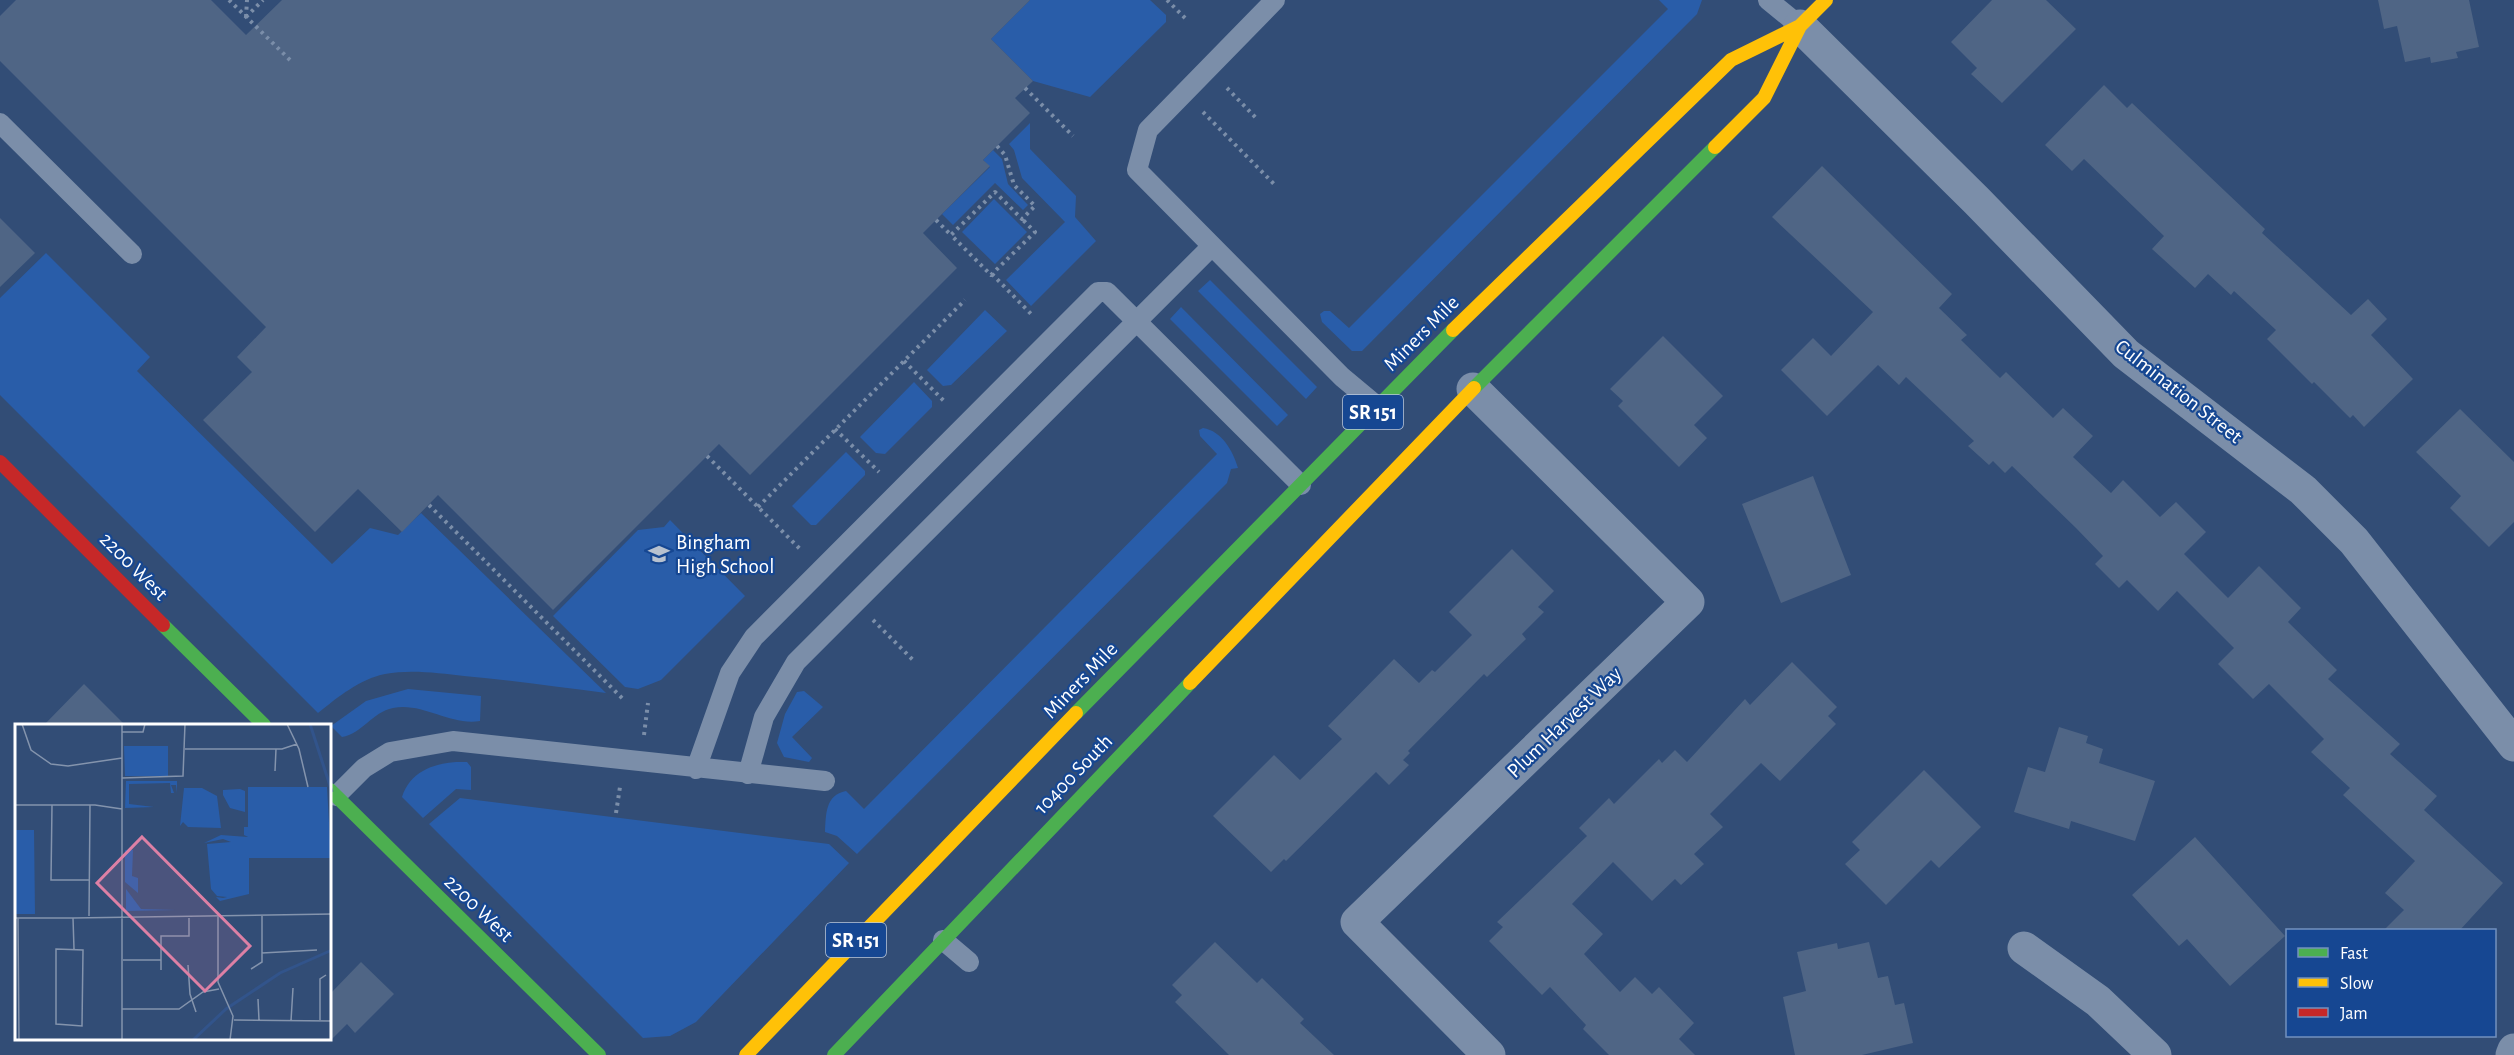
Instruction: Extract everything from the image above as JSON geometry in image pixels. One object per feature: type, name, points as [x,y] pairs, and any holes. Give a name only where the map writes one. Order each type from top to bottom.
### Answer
[{"type":"main road","name":"Miners Mile","points":[[1343,524],[1473,389],[1764,98],[1800,26],[1826,0]]},
{"type":"main road","name":"Miners Mile","points":[[746,1055],[967,825],[1300,485],[1731,60],[1800,26]]},
{"type":"main road","name":"2200 West","points":[[0,462],[263,724]]},
{"type":"main road","name":"10400 South","points":[[834,1055],[1343,524]]},
{"type":"main road","name":"2200 West","points":[[333,793],[599,1055]]},
{"type":"street","name":"Culmination Street","points":[[1800,26],[1977,201],[2126,354],[2302,490],[2354,541],[2514,745]]},
{"type":"street","name":"Plum Harvest Way","points":[[1473,389],[1688,603],[1357,922],[1489,1055]]},
{"type":"street","points":[[2024,948],[2098,1001],[2155,1055]]},
{"type":"street","points":[[2512,1055],[2514,1050]]},
{"type":"lane","points":[[1275,0],[1148,130],[1137,170],[1342,376],[1378,407]]},
{"type":"lane","points":[[1768,0],[1800,26]]},
{"type":"lane","points":[[0,123],[132,254]]},
{"type":"lane","points":[[748,774],[764,717],[796,662],[1212,246]]},
{"type":"lane","points":[[696,769],[730,673],[754,637],[1098,292],[1107,292],[1300,485]]},
{"type":"lane","points":[[333,793],[364,768],[390,752],[453,741],[696,769],[825,781]]},
{"type":"lane","points":[[943,940],[969,962]]},
{"type":"path","points":[[229,0],[290,60]]},
{"type":"path","points":[[246,17],[247,0]]},
{"type":"path","points":[[246,17],[264,0]]},
{"type":"path","points":[[1167,0],[1188,21]]},
{"type":"path","points":[[1208,69],[1256,118]]},
{"type":"path","points":[[1025,88],[1073,136]]},
{"type":"path","points":[[1184,93],[1274,184]]},
{"type":"path","points":[[997,146],[1005,155],[1014,185],[1035,206],[1022,219]]},
{"type":"path","points":[[951,235],[995,192],[1035,232],[993,274]]},
{"type":"path","points":[[936,220],[1033,316]]},
{"type":"path","points":[[758,507],[965,300]]},
{"type":"path","points":[[904,361],[946,403]]},
{"type":"path","points":[[836,429],[879,472]]},
{"type":"path","points":[[707,456],[801,551]]},
{"type":"path","points":[[429,505],[625,702]]},
{"type":"path","points":[[871,618],[914,660]]},
{"type":"shaded area","points":[[1030,0],[1150,0],[1166,15],[1166,22],[1090,97],[1033,81],[991,39]]},
{"type":"shaded area","points":[[1659,0],[1702,0],[1697,14],[1362,351],[1352,351],[1322,322],[1320,314],[1330,311],[1349,328],[1668,9]]},
{"type":"shaded area","points":[[1030,123],[1030,149],[1076,196],[1075,217],[1096,241],[1031,306],[1006,280],[1065,222],[1022,178],[1014,150],[1009,144]]},
{"type":"shaded area","points":[[993,150],[1002,159],[1008,184],[1028,205],[1023,210],[995,183],[953,225],[942,214],[990,167],[983,160]]},
{"type":"shaded area","points":[[994,199],[1027,232],[995,264],[962,232]]},
{"type":"shaded area","points":[[46,253],[150,357],[137,371],[332,564],[370,528],[398,535],[421,513],[606,693],[445,674],[404,672],[376,676],[358,684],[318,713],[0,395],[0,298]]},
{"type":"shaded area","points":[[1210,280],[1317,387],[1306,399],[1198,291]]},
{"type":"shaded area","points":[[1181,307],[1288,415],[1277,426],[1170,319]]},
{"type":"shaded area","points":[[985,310],[1007,331],[951,385],[943,386],[927,370]]},
{"type":"shaded area","points":[[914,382],[932,401],[932,407],[885,454],[876,453],[860,437]]},
{"type":"shaded area","points":[[1203,428],[1221,437],[1233,455],[1238,468],[1231,469],[1227,483],[857,854],[837,836],[825,832],[828,807],[834,797],[846,791],[864,809],[1217,454],[1200,436],[1199,430]]},
{"type":"shaded area","points":[[846,452],[865,471],[865,475],[816,525],[811,525],[792,506]]},
{"type":"shaded area","points":[[670,520],[745,596],[661,680],[638,689],[625,687],[553,616],[638,530],[664,527]]},
{"type":"shaded area","points":[[408,689],[481,696],[480,721],[458,720],[415,708],[393,708],[379,714],[355,732],[342,737],[332,725],[366,701]]},
{"type":"shaded area","points":[[804,691],[823,707],[792,737],[812,758],[809,762],[784,757],[777,743],[785,714],[797,692]]},
{"type":"shaded area","points":[[467,762],[471,767],[471,790],[456,789],[423,818],[402,797],[410,781],[430,767]]},
{"type":"shaded area","points":[[460,798],[829,844],[849,863],[696,1022],[670,1036],[643,1038],[429,824]]},
{"type":"building","points":[[16,0],[211,0],[246,35],[282,0],[1030,0],[991,39],[1033,81],[1015,98],[1030,113],[983,160],[990,166],[923,233],[957,268],[750,475],[719,444],[553,610],[438,495],[402,532],[358,489],[315,532],[203,420],[252,372],[237,357],[266,327],[0,61],[0,16]]},
{"type":"building","points":[[1992,0],[2046,0],[2076,29],[2002,103],[1971,74],[1977,68],[1951,42]]},
{"type":"building","points":[[2378,0],[2469,0],[2479,47],[2456,52],[2458,58],[2431,63],[2430,57],[2405,62],[2397,26],[2384,29]]},
{"type":"building","points":[[2104,85],[2127,108],[2132,103],[2265,229],[2262,233],[2351,315],[2368,299],[2387,319],[2371,335],[2413,379],[2364,427],[2353,415],[2350,418],[2314,382],[2312,384],[2267,339],[2276,330],[2234,291],[2231,295],[2208,274],[2195,288],[2152,249],[2164,236],[2084,159],[2072,171],[2045,145]]},
{"type":"building","points":[[1822,166],[1952,294],[1939,308],[1967,335],[1961,340],[2000,378],[2006,372],[2053,418],[2063,408],[2093,436],[2073,457],[2111,493],[2123,480],[2160,517],[2176,502],[2206,532],[2184,554],[2228,598],[2259,566],[2301,608],[2288,622],[2337,670],[2328,679],[2400,744],[2390,754],[2437,796],[2424,810],[2503,883],[2461,929],[2385,929],[2404,910],[2385,893],[2415,861],[2343,795],[2350,788],[2311,752],[2324,739],[2269,684],[2253,699],[2218,664],[2234,648],[2177,591],[2158,611],[2127,580],[2119,588],[2095,564],[2103,556],[2076,528],[2012,466],[2005,473],[1993,461],[1989,465],[1968,446],[1974,441],[1906,377],[1899,385],[1878,365],[1827,416],[1781,370],[1813,338],[1831,356],[1873,312],[1772,217]]},
{"type":"building","points":[[0,218],[35,253],[0,287]]},
{"type":"building","points":[[1663,336],[1723,396],[1694,425],[1707,438],[1679,467],[1618,406],[1623,401],[1610,389]]},
{"type":"building","points":[[2460,409],[2514,462],[2514,522],[2489,547],[2450,508],[2461,496],[2416,452]]},
{"type":"building","points":[[1813,476],[1851,575],[1781,603],[1742,504]]},
{"type":"building","points":[[1512,549],[1554,591],[1538,607],[1544,612],[1522,634],[1526,639],[1487,677],[1484,674],[1408,751],[1410,753],[1403,760],[1409,765],[1389,785],[1376,772],[1286,861],[1284,859],[1271,872],[1213,816],[1274,755],[1300,780],[1342,739],[1328,726],[1394,659],[1419,683],[1432,670],[1435,672],[1472,635],[1449,612]]},
{"type":"building","points":[[1792,662],[1837,707],[1828,716],[1836,724],[1780,781],[1761,763],[1710,814],[1723,827],[1694,854],[1704,864],[1681,885],[1675,879],[1652,901],[1613,862],[1572,904],[1603,934],[1584,954],[1620,992],[1635,977],[1652,994],[1659,987],[1694,1023],[1679,1039],[1695,1055],[1609,1055],[1583,1029],[1586,1025],[1550,987],[1542,995],[1489,941],[1503,927],[1497,922],[1587,836],[1579,828],[1609,798],[1614,804],[1659,759],[1662,763],[1675,750],[1687,762],[1745,699],[1750,705]]},
{"type":"building","points":[[84,684],[124,724],[45,724]]},
{"type":"building","points":[[2059,727],[2088,736],[2086,743],[2103,749],[2099,763],[2155,781],[2135,841],[2071,821],[2069,829],[2014,812],[2028,767],[2045,772]]},
{"type":"building","points":[[1924,770],[1981,827],[1939,868],[1931,860],[1886,905],[1845,864],[1860,850],[1852,842]]},
{"type":"building","points":[[2195,837],[2285,936],[2230,986],[2187,939],[2179,946],[2132,895]]},
{"type":"building","points":[[1215,942],[1257,983],[1262,978],[1304,1019],[1300,1023],[1334,1055],[1229,1055],[1175,1002],[1182,995],[1172,985]]},
{"type":"building","points":[[1869,942],[1878,978],[1888,976],[1895,1005],[1904,1003],[1913,1043],[1862,1055],[1795,1055],[1783,997],[1806,991],[1797,952],[1837,943],[1838,949]]},
{"type":"building","points":[[361,962],[394,994],[355,1033],[347,1024],[332,1039],[332,992]]},
{"type":"traffic: fast","points":[[1474,388],[1715,147]]},
{"type":"traffic: fast","points":[[1076,713],[1453,330]]},
{"type":"traffic: fast","points":[[163,625],[263,724]]},
{"type":"traffic: fast","points":[[834,1055],[1190,683]]},
{"type":"traffic: fast","points":[[332,792],[599,1055]]},
{"type":"traffic: slow","points":[[1715,147],[1764,98],[1800,26],[1826,0]]},
{"type":"traffic: slow","points":[[1453,330],[1731,60],[1800,26]]},
{"type":"traffic: slow","points":[[1190,683],[1474,388]]},
{"type":"traffic: slow","points":[[746,1055],[1076,713]]},
{"type":"traffic: jam","points":[[0,462],[163,625]]},
{"type":"place","name":"Bingham High School","points":[[659,554]]}]
